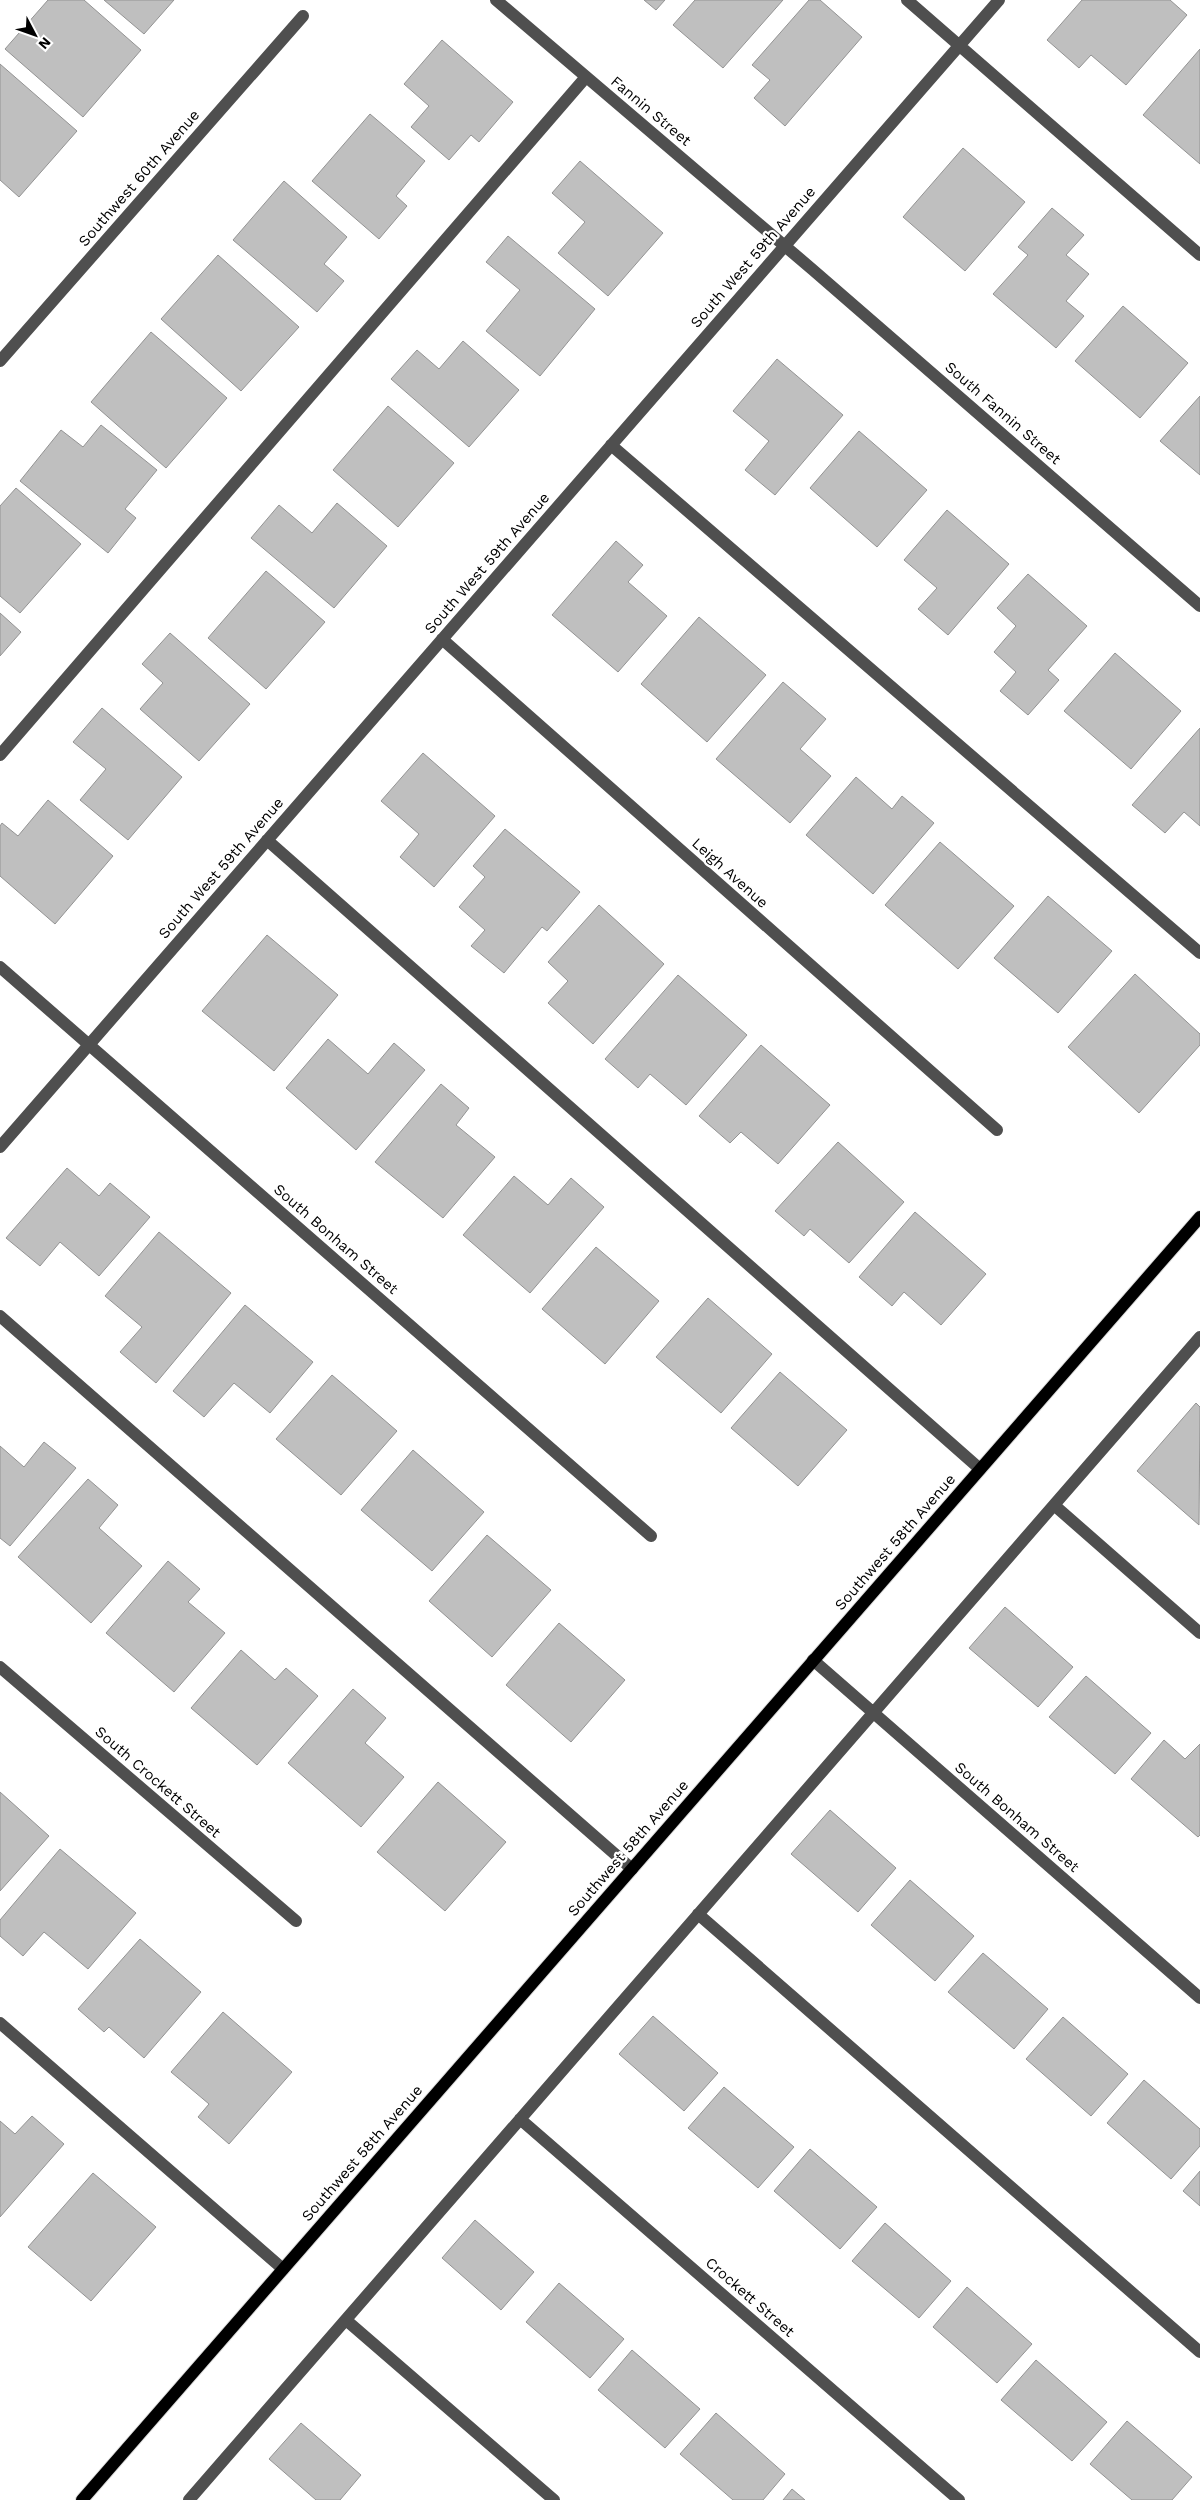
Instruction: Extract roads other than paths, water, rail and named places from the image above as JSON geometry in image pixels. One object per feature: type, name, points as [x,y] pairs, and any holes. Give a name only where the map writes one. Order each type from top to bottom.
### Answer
[{"type":"main road","name":"Southwest 58th Avenue","points":[[82,2500],[1200,1217]]},
{"type":"street","name":"Fannin Street","points":[[496,0],[784,246]]},
{"type":"street","points":[[907,0],[1200,255]]},
{"type":"street","name":"South West 59th Avenue","points":[[0,1147],[999,0]]},
{"type":"street","name":"Southwest 60th Avenue","points":[[0,362],[303,16]]},
{"type":"street","points":[[0,755],[586,77]]},
{"type":"street","name":"South Fannin Street","points":[[784,246],[1200,606]]},
{"type":"street","points":[[612,445],[1200,953]]},
{"type":"street","name":"Leigh Avenue","points":[[442,639],[997,1130]]},
{"type":"street","points":[[267,840],[980,1469]]},
{"type":"street","name":"South Bonham Street","points":[[0,967],[651,1536]]},
{"type":"street","points":[[0,1316],[632,1869]]},
{"type":"street","points":[[189,2500],[1200,1337]]},
{"type":"street","points":[[1054,1505],[1200,1633]]},
{"type":"street","name":"South Bonham Street","points":[[814,1660],[1200,1998]]},
{"type":"street","name":"South Crockett Street","points":[[0,1667],[296,1921]]},
{"type":"street","points":[[698,1914],[1200,2352]]},
{"type":"street","points":[[0,2023],[283,2269]]},
{"type":"street","name":"Crockett Street","points":[[520,2119],[959,2500]]},
{"type":"street","points":[[346,2320],[554,2500]]}]
